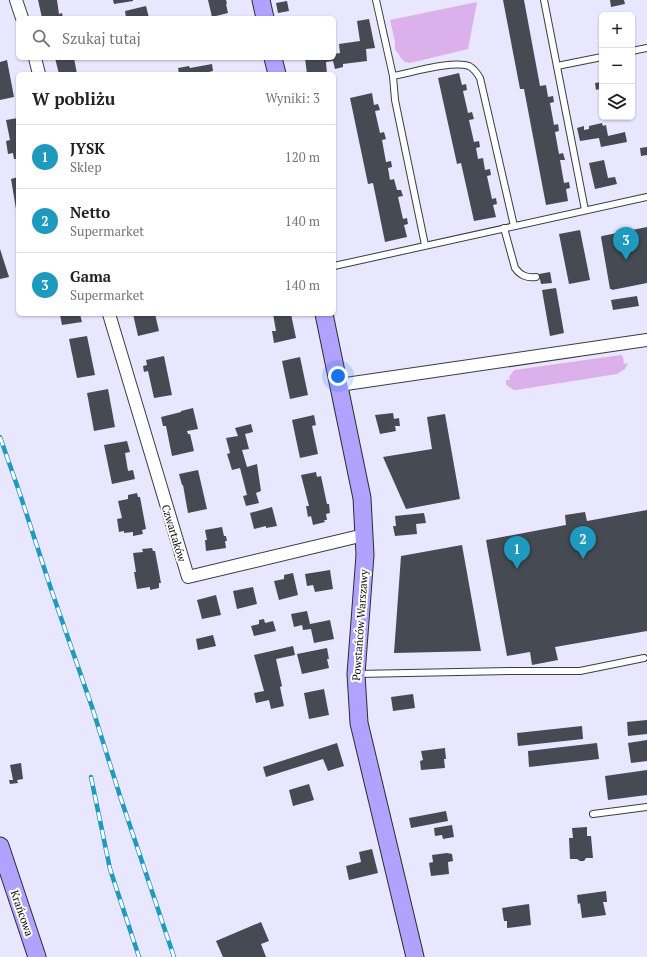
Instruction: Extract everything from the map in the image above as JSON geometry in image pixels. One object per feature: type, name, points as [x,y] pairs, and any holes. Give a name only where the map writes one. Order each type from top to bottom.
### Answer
[{"type":"street","points":[[16,0],[21,16]]},
{"type":"street","points":[[261,0],[265,16]]},
{"type":"street","points":[[36,60],[38,72]]},
{"type":"street","points":[[274,60],[276,72]]},
{"type":"street","name":"Czwartaków","points":[[110,316],[188,577],[364,535]]},
{"type":"street","name":"Powstańców Warszawy","points":[[324,316],[362,498],[365,555],[356,674],[359,722],[415,957]]},
{"type":"street","points":[[339,385],[647,340]]},
{"type":"street","name":"Krańcowa","points":[[0,846],[4,868],[37,957]]},
{"type":"lane","points":[[376,0],[393,76],[395,100],[425,245]]},
{"type":"lane","points":[[544,0],[585,210]]},
{"type":"lane","points":[[635,50],[647,48]]},
{"type":"lane","points":[[557,66],[599,58]]},
{"type":"lane","points":[[393,76],[454,65],[469,66],[477,74],[480,78],[514,226]]},
{"type":"lane","points":[[336,266],[647,197]]},
{"type":"lane","points":[[504,228],[515,268],[524,276],[536,277]]},
{"type":"lane","points":[[356,674],[580,671],[644,658]]},
{"type":"lane","points":[[593,814],[647,807]]},
{"type":"shaded area","points":[[477,2],[468,49],[410,63],[405,62],[395,49],[390,20]]},
{"type":"shaded area","points":[[621,355],[623,357],[624,364],[628,363],[625,369],[617,374],[516,390],[506,385],[506,380],[510,380],[509,377],[514,370]]},
{"type":"building","points":[[38,0],[57,0],[59,14],[62,13],[63,16],[42,16]]},
{"type":"building","points":[[113,0],[133,0],[133,1],[114,4]]},
{"type":"building","points":[[208,0],[226,0],[228,13],[212,16]]},
{"type":"building","points":[[503,0],[524,0],[540,86],[546,85],[548,97],[553,96],[554,102],[550,103],[554,125],[558,124],[559,131],[555,132],[559,154],[563,153],[565,160],[560,160],[564,183],[569,182],[570,188],[566,189],[568,201],[546,205],[524,89],[520,89]]},
{"type":"building","points":[[610,0],[624,0],[625,4],[611,7]]},
{"type":"building","points":[[287,1],[289,11],[278,13],[276,3]]},
{"type":"building","points":[[146,6],[148,16],[126,16],[125,11]]},
{"type":"building","points":[[369,19],[375,48],[366,49],[367,61],[343,64],[343,67],[335,69],[333,61],[326,62],[327,72],[307,72],[305,60],[336,60],[336,54],[340,53],[339,44],[360,41],[357,21]]},
{"type":"building","points":[[7,60],[14,97],[0,100],[0,62]]},
{"type":"building","points":[[56,60],[74,60],[77,72],[58,72]]},
{"type":"building","points":[[212,64],[213,71],[179,72],[178,68],[189,66],[190,68]]},
{"type":"building","points":[[459,73],[462,85],[466,84],[467,90],[463,91],[468,113],[472,112],[474,119],[469,120],[474,142],[479,141],[480,147],[476,148],[478,159],[483,158],[485,170],[490,169],[491,175],[487,176],[492,199],[496,198],[497,204],[493,205],[496,217],[474,221],[461,163],[457,164],[438,78]]},
{"type":"building","points":[[599,82],[599,89],[596,90],[595,83]]},
{"type":"building","points":[[372,93],[374,105],[378,104],[380,110],[375,111],[380,133],[384,132],[386,139],[382,140],[386,162],[391,161],[392,167],[388,168],[390,180],[394,179],[397,190],[401,190],[403,196],[398,197],[403,219],[407,218],[408,224],[404,225],[407,237],[385,242],[373,183],[368,184],[350,98]]},
{"type":"building","points":[[16,118],[16,159],[14,159],[13,153],[8,154],[6,141],[10,140],[6,120]]},
{"type":"building","points":[[602,123],[603,126],[606,125],[608,136],[625,132],[627,142],[601,147],[599,138],[580,141],[577,128],[584,126],[584,130],[589,129],[589,126]]},
{"type":"building","points":[[647,147],[647,155],[641,156],[640,148]]},
{"type":"building","points":[[604,160],[608,178],[615,177],[617,184],[595,189],[589,163]]},
{"type":"building","points":[[16,178],[16,209],[11,179]]},
{"type":"building","points":[[647,227],[647,283],[612,290],[610,289],[601,237]]},
{"type":"building","points":[[580,230],[590,280],[569,284],[559,234]]},
{"type":"building","points":[[0,249],[9,277],[0,279]]},
{"type":"building","points":[[550,272],[552,283],[541,284],[539,274]]},
{"type":"building","points":[[556,288],[564,333],[550,336],[542,290]]},
{"type":"building","points":[[637,296],[639,306],[613,310],[611,300]]},
{"type":"building","points":[[60,316],[80,316],[82,322],[62,325]]},
{"type":"building","points":[[133,316],[155,316],[159,331],[138,336]]},
{"type":"building","points":[[273,316],[291,316],[296,338],[274,343],[272,331],[276,331]]},
{"type":"building","points":[[87,336],[95,375],[77,378],[69,339]]},
{"type":"building","points":[[164,356],[172,395],[154,398],[148,371],[144,372],[143,366],[147,365],[146,360]]},
{"type":"building","points":[[300,357],[308,395],[290,399],[282,361]]},
{"type":"building","points":[[108,389],[115,427],[94,431],[87,393]]},
{"type":"building","points":[[193,408],[198,429],[187,431],[188,434],[190,434],[194,451],[172,456],[166,426],[163,426],[161,417]]},
{"type":"building","points":[[393,413],[394,419],[399,418],[400,426],[395,426],[396,431],[380,434],[375,415]]},
{"type":"building","points":[[445,414],[460,499],[406,509],[383,457],[432,449],[427,417]]},
{"type":"building","points":[[314,415],[316,425],[312,426],[318,454],[300,458],[292,420]]},
{"type":"building","points":[[251,424],[253,432],[245,434],[249,449],[242,450],[247,467],[257,464],[261,491],[256,493],[259,503],[246,506],[243,496],[247,495],[240,468],[232,470],[227,454],[230,453],[226,438],[238,436],[235,428]]},
{"type":"building","points":[[127,441],[130,452],[125,453],[128,471],[133,470],[135,479],[112,484],[104,445]]},
{"type":"building","points":[[198,470],[207,509],[188,513],[183,485],[179,474]]},
{"type":"building","points":[[316,472],[317,477],[321,476],[330,513],[326,514],[327,520],[324,520],[325,522],[313,525],[311,516],[308,517],[306,506],[309,506],[301,475]]},
{"type":"building","points":[[137,493],[138,497],[140,497],[146,529],[142,530],[143,534],[133,536],[133,532],[119,532],[117,519],[122,518],[118,501],[128,499],[128,495]]},
{"type":"building","points":[[272,507],[277,526],[266,528],[266,526],[254,529],[250,513]]},
{"type":"building","points":[[647,510],[647,631],[555,647],[558,660],[532,665],[530,652],[507,656],[486,540],[566,525],[565,515],[585,512],[587,521]]},
{"type":"building","points":[[424,513],[426,523],[416,524],[417,534],[395,536],[393,526],[396,526],[395,516]]},
{"type":"building","points":[[222,527],[227,541],[225,541],[226,548],[206,551],[205,540],[207,540],[205,530]]},
{"type":"building","points":[[462,545],[481,651],[394,653],[401,556]]},
{"type":"building","points":[[152,548],[153,551],[155,551],[161,583],[159,583],[159,588],[150,590],[150,587],[137,589],[133,553],[143,552],[142,549]]},
{"type":"building","points":[[330,570],[333,589],[315,592],[313,585],[307,586],[305,574]]},
{"type":"building","points":[[293,573],[298,595],[279,600],[274,581],[284,579],[284,575]]},
{"type":"building","points":[[253,587],[257,604],[237,609],[233,591]]},
{"type":"building","points":[[216,595],[221,615],[202,619],[197,600]]},
{"type":"building","points":[[307,611],[310,624],[330,620],[334,639],[314,643],[311,629],[303,630],[302,625],[294,627],[291,614]]},
{"type":"building","points":[[264,619],[265,623],[273,621],[276,631],[254,636],[251,626],[259,624],[259,620]]},
{"type":"building","points":[[213,635],[216,646],[198,650],[196,639]]},
{"type":"building","points":[[293,646],[295,655],[276,659],[282,686],[280,687],[284,706],[271,709],[269,700],[256,703],[254,693],[264,691],[254,655]]},
{"type":"building","points":[[327,648],[329,668],[302,674],[297,654]]},
{"type":"building","points":[[324,689],[329,715],[309,719],[304,693]]},
{"type":"building","points":[[413,694],[415,708],[393,711],[391,697]]},
{"type":"building","points":[[647,720],[647,734],[628,736],[627,722]]},
{"type":"building","points":[[582,726],[583,739],[518,746],[517,733]]},
{"type":"building","points":[[647,740],[647,761],[631,763],[628,743]]},
{"type":"building","points":[[337,743],[344,766],[328,771],[323,759],[266,777],[263,767]]},
{"type":"building","points":[[597,743],[599,759],[529,767],[528,751]]},
{"type":"building","points":[[445,748],[445,768],[421,770],[420,761],[423,760],[421,751]]},
{"type":"building","points":[[21,763],[23,779],[17,780],[18,783],[10,784],[9,780],[13,780],[10,765]]},
{"type":"building","points":[[647,770],[647,795],[608,800],[605,776]]},
{"type":"building","points":[[309,784],[314,800],[293,806],[289,790]]},
{"type":"building","points":[[446,811],[448,821],[411,828],[409,818]]},
{"type":"building","points":[[452,825],[454,837],[443,839],[442,835],[435,836],[434,828]]},
{"type":"building","points":[[587,827],[587,836],[591,836],[593,858],[586,858],[584,861],[570,859],[569,838],[573,838],[572,828]]},
{"type":"building","points":[[372,849],[378,873],[349,880],[346,866],[361,862],[359,852]]},
{"type":"building","points":[[447,853],[452,854],[453,861],[448,862],[449,874],[431,876],[429,863],[433,862],[432,855]]},
{"type":"building","points":[[606,891],[607,902],[603,902],[606,915],[582,918],[580,903],[578,904],[577,895]]},
{"type":"building","points":[[529,904],[531,925],[507,928],[507,921],[504,921],[502,908]]},
{"type":"building","points":[[261,922],[269,941],[261,944],[266,957],[223,957],[216,941]]},
{"type":"railway","points":[[0,437],[92,707],[174,957]]},
{"type":"railway","points":[[91,777],[110,869],[139,957]]},
{"type":"place","name":"Gama","points":[[626,260]]},
{"type":"place","name":"Netto","points":[[583,559]]},
{"type":"place","name":"JYSK","points":[[517,569]]}]
